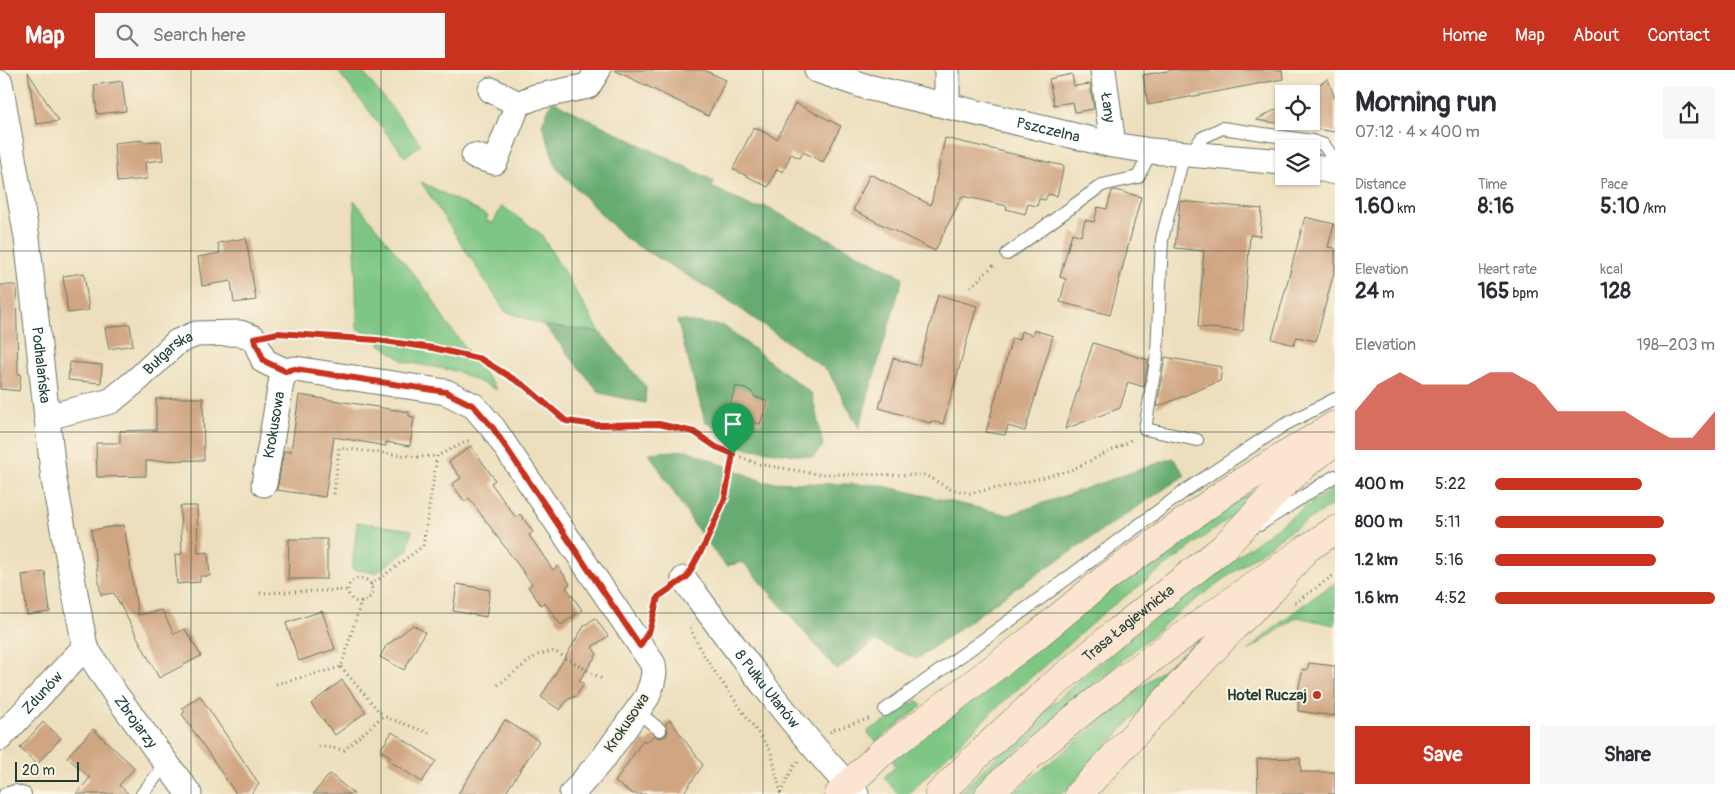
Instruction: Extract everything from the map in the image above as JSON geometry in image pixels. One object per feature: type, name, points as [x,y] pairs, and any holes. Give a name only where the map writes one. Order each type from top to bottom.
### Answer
[{"type":"main road","points":[[848,791],[879,755],[1036,636],[1106,578],[1230,489],[1335,425]]},
{"type":"main road","points":[[1223,548],[1302,467],[1335,442]]},
{"type":"main road","points":[[989,794],[1034,752],[1167,648],[1335,530]]},
{"type":"main road","name":"Trasa Łagiewnicka","points":[[939,794],[1049,689],[1119,630],[1223,548]]},
{"type":"main road","points":[[1079,794],[1234,627],[1272,590],[1306,549]]},
{"type":"street","points":[[474,156],[495,162],[518,104],[534,97],[588,86],[598,70]]},
{"type":"street","name":"Pszczelna","points":[[817,70],[867,87],[1113,145],[1151,151],[1275,161]]},
{"type":"street","points":[[946,70],[947,106]]},
{"type":"street","name":"Łany","points":[[1103,70],[1113,145]]},
{"type":"street","name":"Podhalańska","points":[[0,83],[27,238],[54,480],[85,647]]},
{"type":"street","points":[[491,90],[518,104]]},
{"type":"street","points":[[1320,168],[1335,172]]},
{"type":"street","name":"Bułgarska","points":[[47,417],[111,401],[138,380],[177,342],[196,334],[240,332],[254,338]]},
{"type":"street","points":[[254,338],[264,361],[285,371]]},
{"type":"street","name":"Krokusowa","points":[[264,484],[281,383],[285,371],[295,369],[446,392],[474,406],[493,428],[653,664],[654,673],[647,697],[606,756],[572,794]]},
{"type":"street","name":"8 Pułku Ułanów","points":[[678,588],[750,668],[848,791]]},
{"type":"street","name":"Zdunów","points":[[0,738],[85,647]]},
{"type":"street","name":"Zbrojarzy","points":[[85,647],[116,695],[189,794]]},
{"type":"lane","points":[[1198,440],[1145,429],[1157,355],[1162,239],[1181,165],[1202,138],[1222,128],[1312,141],[1324,145],[1335,161]]},
{"type":"lane","points":[[1006,254],[1102,185],[1138,177],[1151,151]]},
{"type":"lane","points":[[886,710],[1189,488],[1284,425],[1335,399]]},
{"type":"lane","name":"Trasa Łagiewnicka","points":[[1223,548],[1332,477]]},
{"type":"lane","points":[[1306,549],[1335,522]]},
{"type":"lane","points":[[637,711],[660,730]]},
{"type":"lane","points":[[142,794],[166,764]]},
{"type":"lane","points":[[5,794],[15,791],[25,794]]},
{"type":"path","points":[[971,287],[1006,254]]},
{"type":"path","points":[[254,338],[278,333],[377,340],[433,348],[481,359],[525,386],[566,421],[596,425],[659,424],[694,432],[716,447],[758,464],[818,474],[925,475],[950,488],[970,493],[1014,485],[1071,470],[1127,443],[1145,429]]},
{"type":"path","points":[[334,494],[339,448],[418,457],[437,456],[493,428]]},
{"type":"path","points":[[640,646],[650,629],[658,597],[666,590],[678,588],[687,577],[706,542],[725,498],[733,454]]},
{"type":"path","points":[[371,585],[423,546],[437,456]]},
{"type":"path","points":[[341,667],[361,602],[370,597],[372,593],[371,585],[366,580],[359,578],[350,584],[349,590],[354,600],[361,602]]},
{"type":"path","points":[[260,593],[349,590]]},
{"type":"path","points":[[689,626],[712,668],[771,751],[781,794]]},
{"type":"path","points":[[498,685],[537,655],[554,651],[602,679]]},
{"type":"path","points":[[276,684],[341,667]]},
{"type":"path","points":[[341,667],[383,716],[429,733]]},
{"type":"path","points":[[829,734],[835,729],[869,718],[886,710]]},
{"type":"path","points":[[319,746],[344,750],[383,716]]},
{"type":"path","points":[[781,794],[794,766]]},
{"type":"green space","points":[[337,70],[361,70],[421,144],[405,157]]},
{"type":"green space","points":[[552,101],[714,181],[712,187],[755,208],[764,206],[903,277],[859,428],[828,371],[725,298],[626,239],[557,169],[542,124]]},
{"type":"green space","points":[[421,182],[488,216],[486,221],[493,223],[502,206],[541,234],[600,332],[545,326],[505,311]]},
{"type":"green space","points":[[354,200],[430,295],[445,321],[497,390],[456,371],[405,362],[357,328]]},
{"type":"green space","points":[[677,320],[724,326],[812,394],[823,446],[813,457],[745,448],[705,421]]},
{"type":"green space","points":[[545,326],[600,332],[646,387],[645,403],[600,393]]},
{"type":"green space","points":[[687,450],[764,482],[879,485],[1009,515],[1173,458],[1185,475],[1006,595],[917,659],[875,641],[837,670],[743,562],[726,566],[695,526],[649,453]]},
{"type":"green space","points":[[1273,478],[1256,498],[1107,610],[993,711],[908,794],[898,794],[884,777],[896,766],[892,760],[1080,614],[1175,544]]},
{"type":"green space","points":[[1335,488],[1335,503],[1284,535],[1178,613],[999,766],[972,794],[958,794],[1047,709],[1128,639],[1312,502]]},
{"type":"green space","points":[[357,522],[412,530],[408,550],[376,573],[352,569]]},
{"type":"green space","points":[[1335,583],[1335,625],[1297,617],[1248,651],[1290,615]]},
{"type":"green space","points":[[1207,633],[1210,634],[1063,794],[1012,794]]},
{"type":"green space","points":[[917,700],[922,706],[876,742],[868,734],[869,730],[887,721]]},
{"type":"building","points":[[614,70],[704,70],[726,80],[708,116]]},
{"type":"building","points":[[1173,70],[1282,70],[1283,79],[1148,105],[1143,75]]},
{"type":"building","points":[[28,72],[51,109],[59,121],[36,124]]},
{"type":"building","points":[[1072,74],[1074,86],[1090,84],[1094,109],[1075,112],[1073,102],[1054,105],[1049,79]]},
{"type":"building","points":[[1328,79],[1335,99],[1335,132],[1320,130],[1320,85],[1318,85]]},
{"type":"building","points":[[122,81],[126,111],[97,114],[94,85]]},
{"type":"building","points":[[795,103],[841,126],[823,162],[803,152],[800,158],[791,154],[783,172],[777,169],[768,187],[733,169],[754,127],[777,139]]},
{"type":"building","points":[[1275,110],[1275,123],[1256,120]]},
{"type":"building","points":[[945,138],[1064,166],[1057,196],[1048,194],[1045,200],[1039,199],[1037,206],[1028,204],[1025,214],[1006,209],[1007,206],[962,196],[935,251],[853,210],[870,174],[931,205]]},
{"type":"building","points":[[143,140],[143,142],[161,141],[163,160],[145,162],[147,179],[117,182],[114,143]]},
{"type":"building","points":[[1115,190],[1141,197],[1110,315],[1060,302],[1066,279],[1060,277],[1072,233],[1081,236],[1085,220],[1094,222],[1098,207],[1107,209],[1112,191]]},
{"type":"building","points":[[1180,201],[1262,209],[1260,236],[1250,235],[1243,331],[1198,327],[1204,251],[1175,248]]},
{"type":"building","points":[[1305,217],[1334,224],[1328,247],[1335,248],[1335,268],[1316,341],[1297,337],[1294,345],[1272,339]]},
{"type":"building","points":[[246,238],[256,300],[234,303],[231,281],[202,286],[198,257],[220,253],[218,243]]},
{"type":"building","points":[[84,273],[89,310],[68,313],[63,276]]},
{"type":"building","points":[[0,285],[16,285],[18,374],[21,374],[19,391],[0,389]]},
{"type":"building","points":[[938,295],[977,306],[943,424],[931,421],[930,423],[879,408],[893,358],[919,366]]},
{"type":"building","points":[[130,324],[133,345],[109,349],[105,328]]},
{"type":"building","points":[[1034,330],[1053,336],[1025,431],[1008,426],[1005,435],[986,432],[1012,338],[1019,340],[1021,331],[1032,335]]},
{"type":"building","points":[[1093,343],[1148,360],[1144,387],[1128,382],[1120,408],[1065,429]]},
{"type":"building","points":[[1165,357],[1222,367],[1220,381],[1157,407]]},
{"type":"building","points":[[70,362],[102,365],[101,383],[68,380]]},
{"type":"building","points":[[736,386],[751,391],[755,397],[768,401],[760,424],[727,414]]},
{"type":"building","points":[[299,395],[409,412],[409,416],[414,417],[410,446],[386,442],[386,446],[334,437],[325,497],[277,490],[284,451],[291,452]]},
{"type":"building","points":[[203,398],[204,460],[146,461],[146,476],[97,477],[96,443],[120,443],[120,431],[156,430],[156,399]]},
{"type":"building","points":[[471,446],[495,480],[491,483],[516,518],[520,514],[533,532],[529,535],[553,570],[558,566],[570,584],[566,587],[582,610],[561,625],[544,602],[541,605],[528,587],[532,584],[469,498],[465,502],[452,484],[461,478],[449,462]]},
{"type":"building","points":[[180,506],[197,506],[198,553],[208,552],[210,576],[200,576],[200,582],[177,584],[175,555],[182,554]]},
{"type":"building","points":[[124,525],[138,615],[162,610],[174,634],[185,629],[201,656],[159,678],[114,593],[101,595],[91,530]]},
{"type":"building","points":[[289,539],[327,539],[327,579],[288,579]]},
{"type":"building","points":[[45,572],[50,612],[27,615],[22,575]]},
{"type":"building","points":[[457,584],[490,590],[486,617],[453,611]]},
{"type":"building","points":[[322,611],[335,649],[299,661],[286,623]]},
{"type":"building","points":[[595,618],[608,636],[592,647],[597,654],[579,681],[584,684],[576,696],[567,700],[560,710],[541,697],[584,626]]},
{"type":"building","points":[[413,625],[425,632],[404,670],[380,657],[386,646]]},
{"type":"building","name":"Hotel Ruczaj","points":[[1309,663],[1335,666],[1335,716],[1298,711],[1299,686],[1303,669],[1307,670]]},
{"type":"building","points":[[342,680],[366,712],[335,735],[311,704]]},
{"type":"building","points":[[200,696],[259,784],[251,794],[236,794],[182,714],[185,712],[182,708]]},
{"type":"building","points":[[505,720],[539,741],[505,794],[458,794]]},
{"type":"building","points":[[670,720],[703,765],[683,794],[633,794],[615,782],[643,740],[647,742],[654,735],[659,738],[666,736],[668,731],[665,724]]},
{"type":"building","points":[[43,722],[61,738],[37,764],[20,748]]},
{"type":"building","points":[[93,729],[135,768],[119,785],[129,794],[76,794],[90,778],[67,757]]},
{"type":"building","points":[[392,732],[436,761],[422,782],[388,760],[391,757],[380,750]]},
{"type":"building","points":[[1300,758],[1301,772],[1335,772],[1335,794],[1258,794],[1257,759]]},
{"type":"building","points":[[330,774],[354,794],[313,794]]},
{"type":"place","name":"Hotel Ruczaj","points":[[1317,695]]},
{"type":"route","points":[[278,333],[343,336],[433,348],[481,359],[525,386],[566,421],[596,425],[659,424],[694,432],[716,447],[733,454],[725,498],[706,542],[687,577],[658,597],[650,629],[640,646],[493,428],[474,406],[446,392],[295,369],[285,371],[264,361],[254,338],[278,333]]}]
